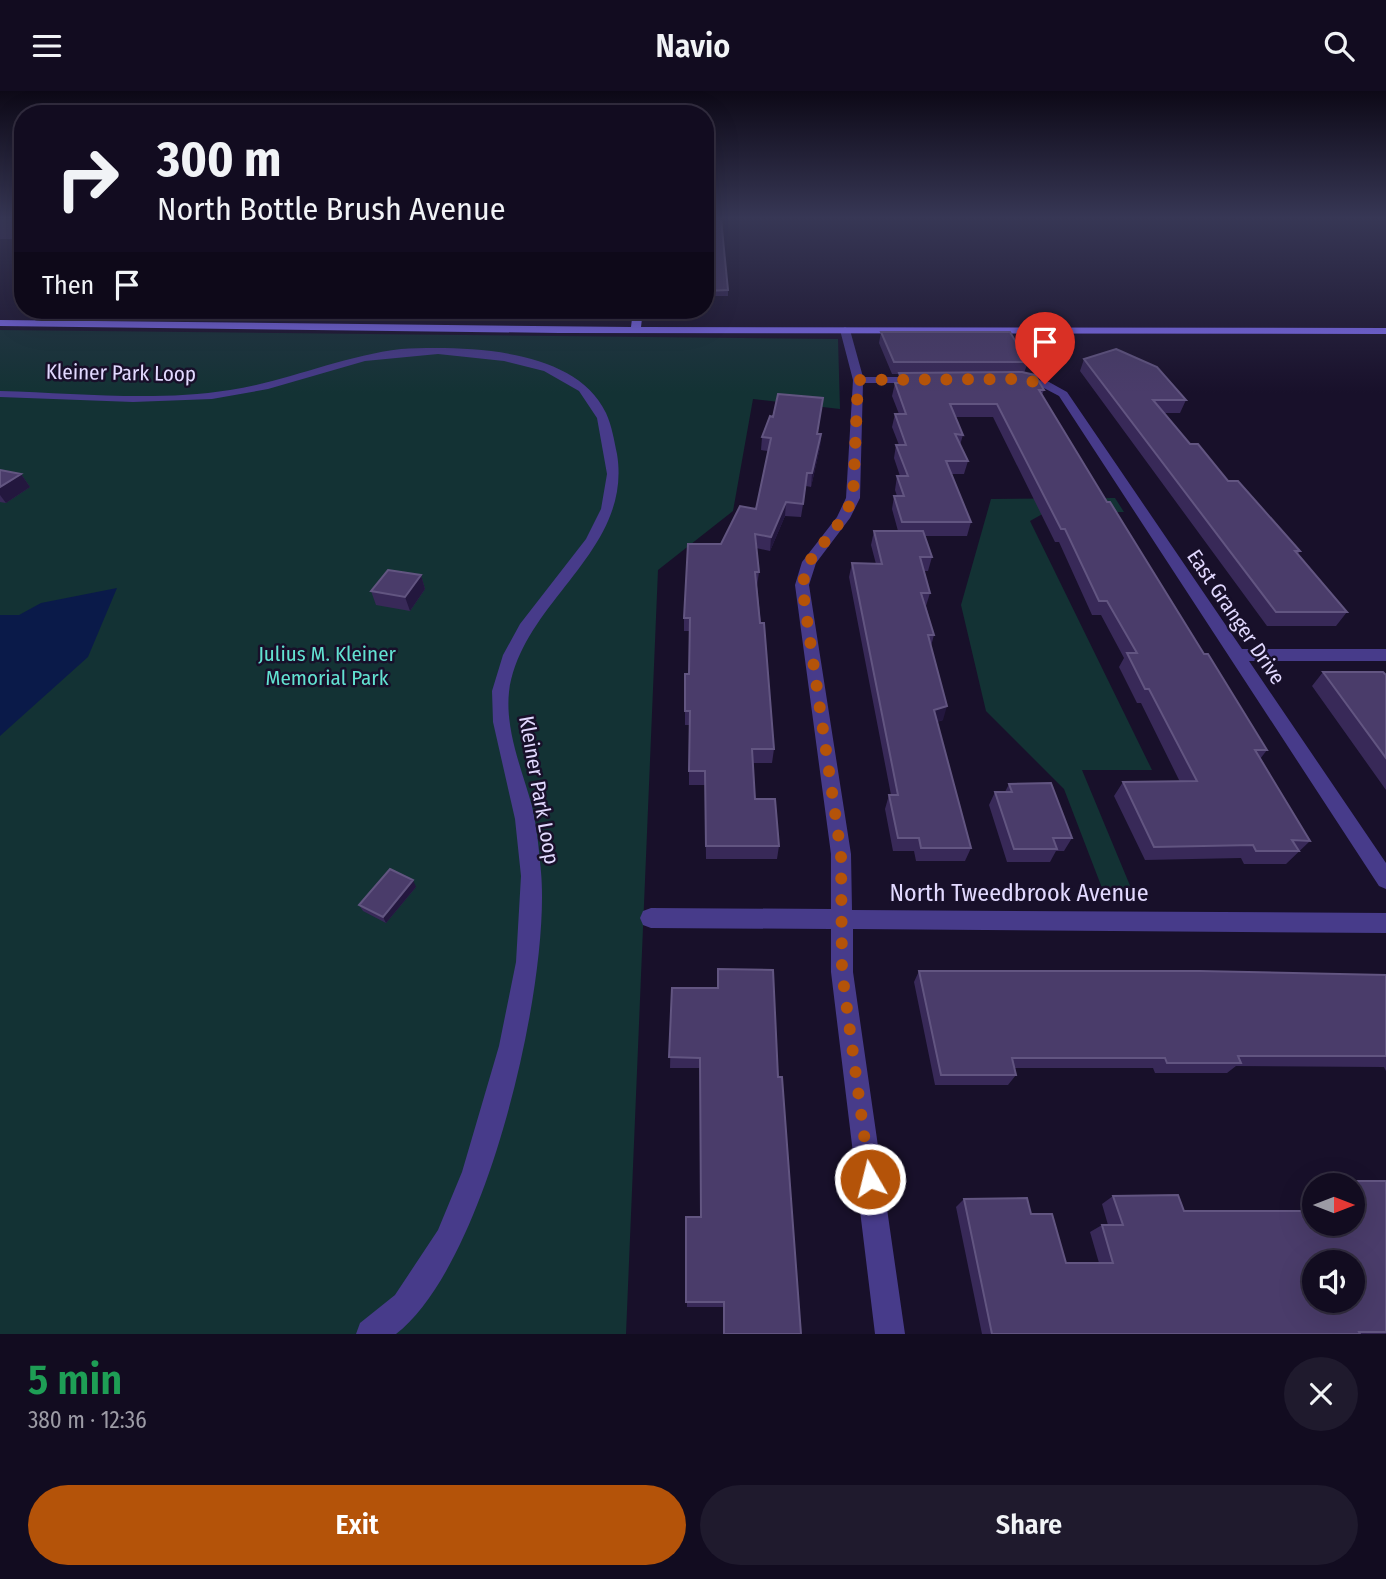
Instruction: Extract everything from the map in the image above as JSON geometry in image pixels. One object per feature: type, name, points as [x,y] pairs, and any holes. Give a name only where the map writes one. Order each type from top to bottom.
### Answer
[{"type":"street","points":[[636,330],[637,319]]},
{"type":"street","points":[[0,323],[636,330],[1386,331]]},
{"type":"street","points":[[845,330],[858,380],[853,498],[843,518],[809,562],[802,585],[841,854],[842,972],[890,1334]]},
{"type":"street","name":"Kleiner Park Loop","points":[[0,394],[181,398],[216,396],[271,385],[351,361],[385,355],[426,351],[467,352],[513,359],[551,369],[581,386],[595,403],[604,421],[615,459],[611,498],[601,529],[567,578],[536,610],[510,652],[500,695],[505,739],[526,823],[532,931],[516,1027],[479,1162],[448,1241],[402,1309],[371,1334]]},
{"type":"street","name":"East Granger Drive","points":[[1006,379],[1045,384],[1063,394],[1386,880]]},
{"type":"street","points":[[858,380],[941,380]]},
{"type":"street","points":[[1237,655],[1386,655]]},
{"type":"street","name":"North Tweedbrook Avenue","points":[[651,918],[1386,923]]},
{"type":"green space","name":"Julius M. Kleiner Memorial Park","points":[[0,330],[838,339],[840,409],[753,399],[733,511],[658,570],[626,1334],[0,1334]]},
{"type":"green space","points":[[1115,498],[1124,512],[1046,512],[1030,521],[1152,770],[1082,770],[1131,888],[1102,888],[1064,789],[986,711],[961,605],[991,499]]},
{"type":"water","points":[[117,588],[88,657],[0,736],[0,615],[19,615],[41,603]]},
{"type":"building","points":[[714,277],[727,277],[728,290],[714,291]]},
{"type":"building","points":[[881,332],[1010,332],[1028,362],[894,362]]},
{"type":"building","points":[[1116,349],[1157,367],[1186,400],[1153,400],[1190,444],[1198,444],[1228,481],[1238,481],[1300,551],[1295,551],[1347,612],[1276,612],[1084,359]]},
{"type":"building","points":[[1022,372],[1035,375],[1044,390],[1039,390],[1107,502],[1110,502],[1267,750],[1255,750],[1310,841],[1292,840],[1299,851],[1256,851],[1253,845],[1154,847],[1123,782],[1197,781],[1127,653],[1137,653],[1107,601],[1099,601],[1065,529],[1061,529],[997,404],[950,404],[963,435],[955,434],[968,461],[946,461],[971,522],[902,522],[894,496],[904,496],[897,476],[908,476],[896,445],[906,445],[895,414],[906,414],[895,383],[903,383],[899,373]]},
{"type":"building","points":[[778,394],[823,398],[817,434],[821,434],[812,473],[807,473],[803,504],[786,502],[771,537],[755,534],[759,572],[755,572],[760,623],[764,623],[774,749],[752,749],[755,799],[775,799],[779,846],[706,846],[705,771],[689,771],[690,711],[685,711],[685,674],[689,674],[690,618],[684,618],[688,544],[721,544],[740,506],[756,509],[771,438],[762,437],[770,416],[773,417]]},
{"type":"building","points":[[0,470],[21,474],[0,487]]},
{"type":"building","points":[[874,531],[923,531],[932,557],[920,557],[930,593],[921,593],[934,635],[928,635],[947,706],[934,710],[971,848],[921,848],[919,838],[898,838],[889,795],[898,795],[852,563],[882,564]]},
{"type":"building","points":[[388,570],[421,575],[405,597],[371,591]]},
{"type":"building","points":[[1323,672],[1383,672],[1386,675],[1386,758]]},
{"type":"building","points":[[1051,783],[1072,838],[1053,838],[1057,849],[1014,849],[995,792],[1012,792],[1009,784]]},
{"type":"building","points":[[390,869],[413,880],[383,917],[359,905]]},
{"type":"building","points":[[718,969],[773,970],[778,1077],[782,1077],[801,1334],[724,1334],[724,1302],[686,1302],[686,1217],[701,1217],[700,1058],[669,1057],[672,988],[718,988]]},
{"type":"building","points":[[919,971],[1200,971],[1386,975],[1386,1056],[1238,1056],[1241,1063],[1167,1063],[1165,1058],[1012,1058],[1016,1075],[941,1075]]},
{"type":"building","points":[[1365,1181],[1386,1181],[1386,1332],[992,1334],[964,1199],[1027,1198],[1031,1214],[1052,1214],[1066,1263],[1113,1263],[1102,1225],[1123,1225],[1113,1196],[1178,1195],[1184,1211],[1302,1211],[1302,1236],[1365,1236]]},
{"type":"route","points":[[870,1179],[842,972],[841,854],[802,585],[804,572],[843,518],[853,498],[858,380],[1019,379],[1045,384]]}]
